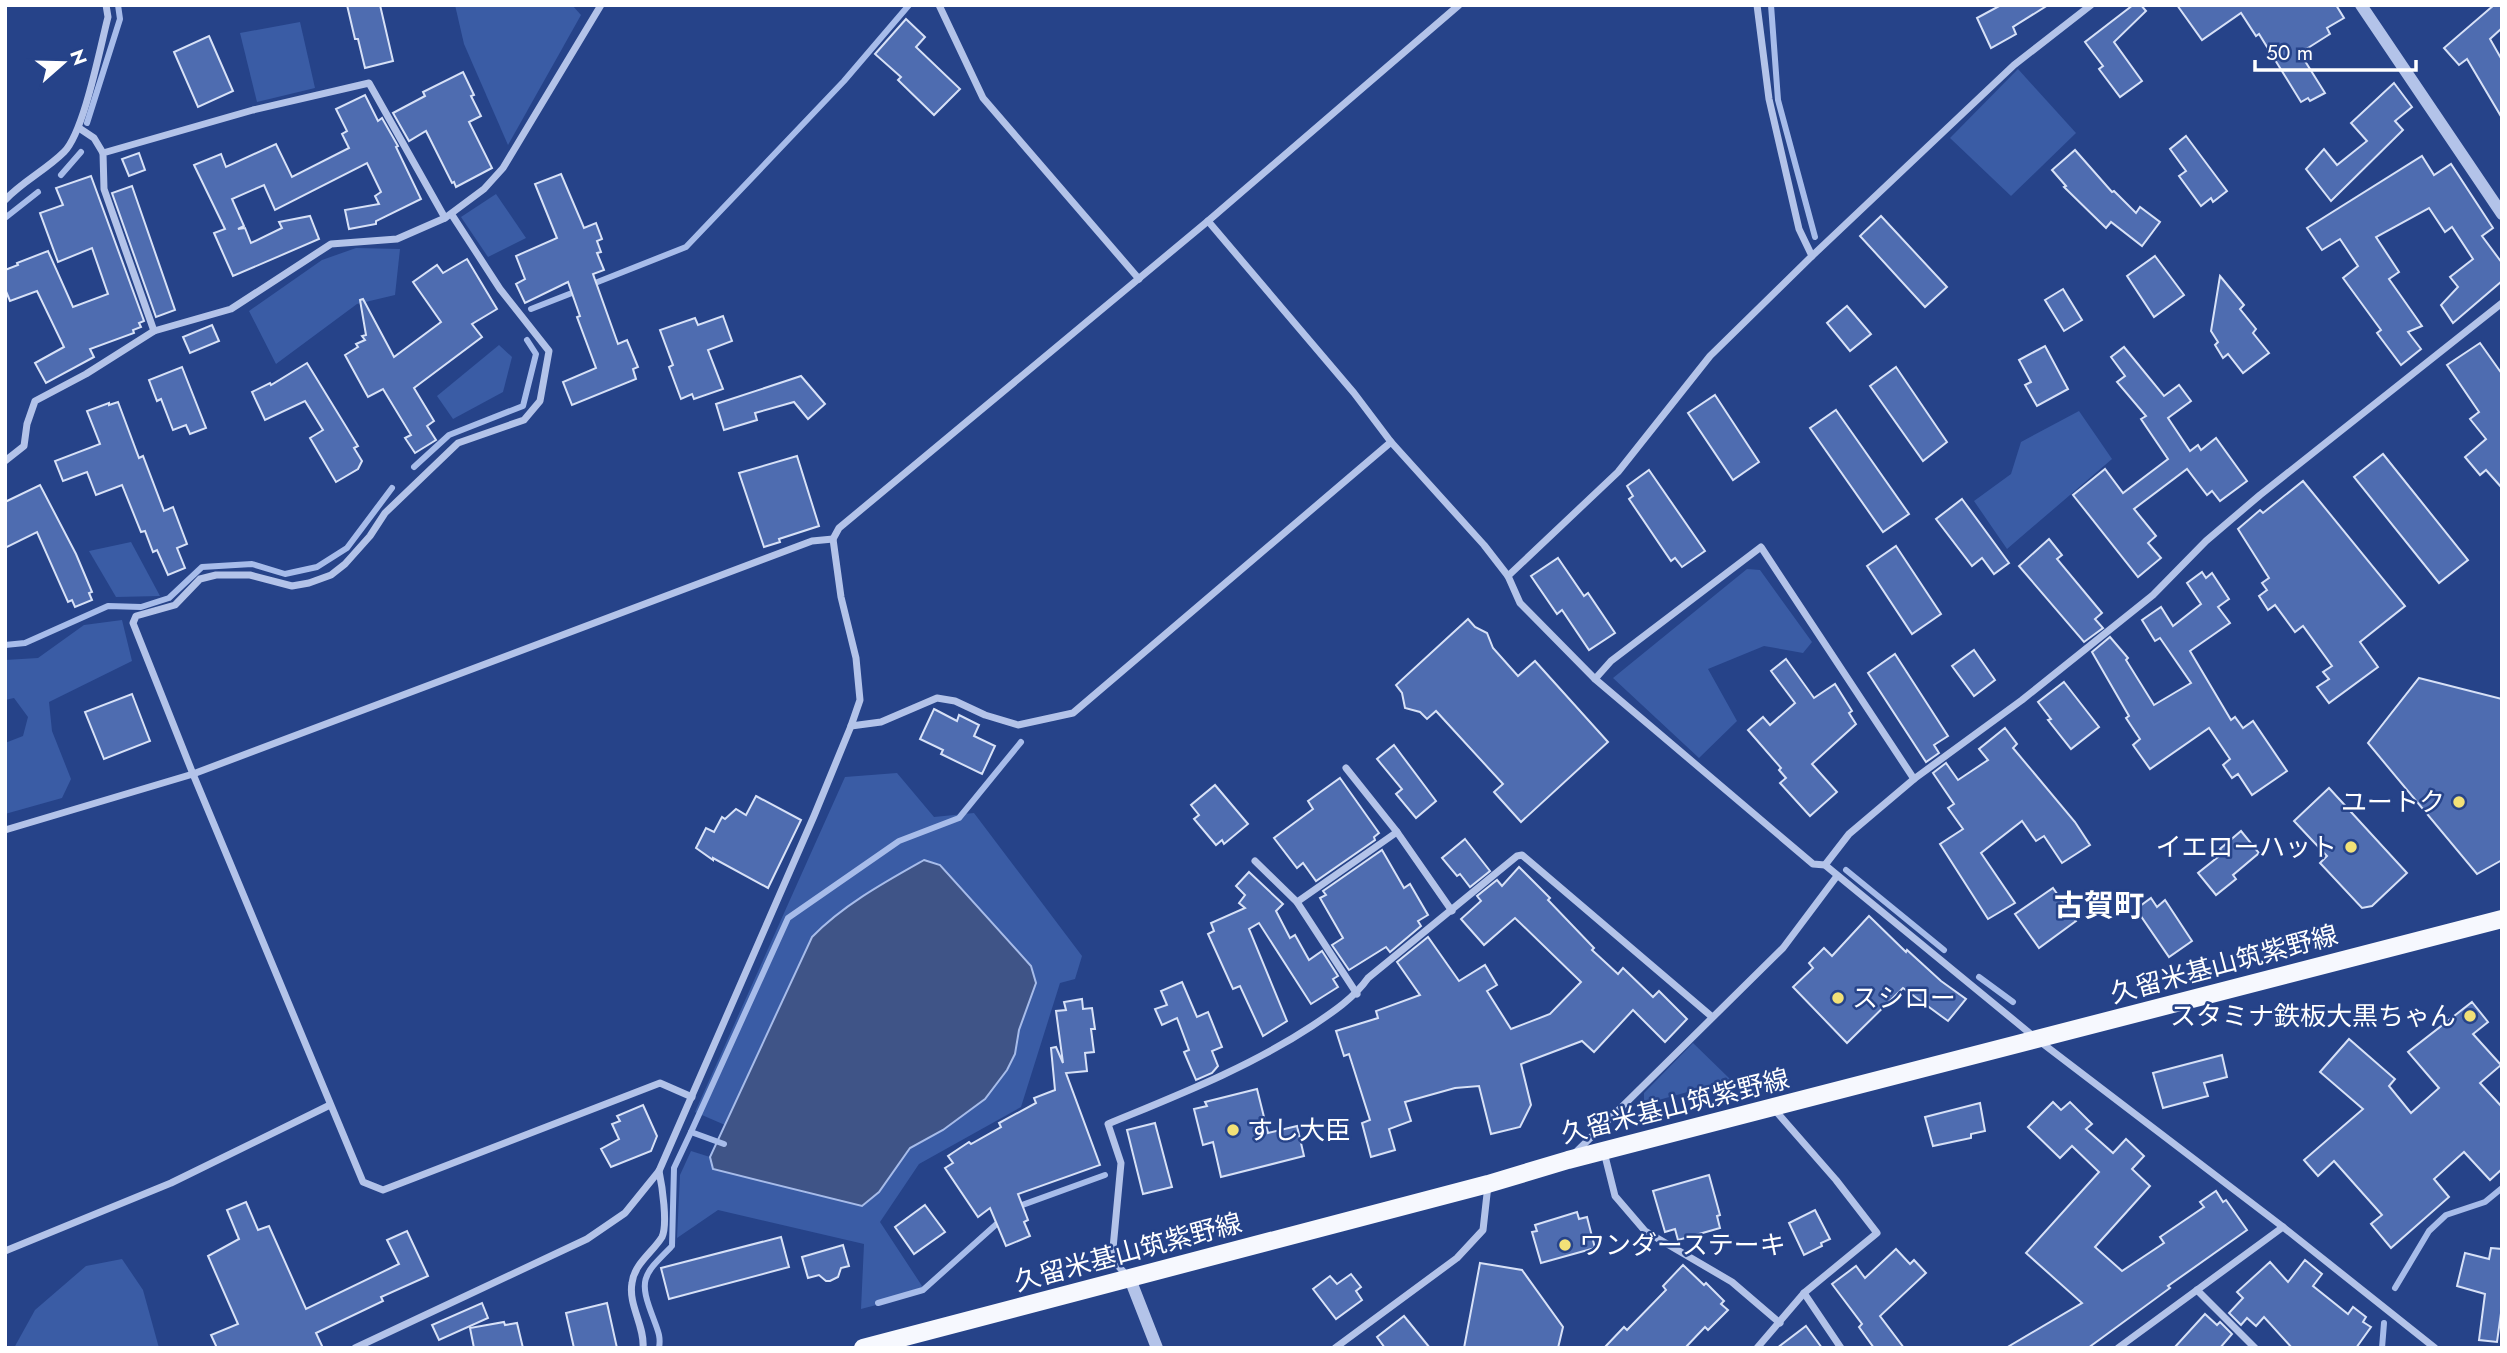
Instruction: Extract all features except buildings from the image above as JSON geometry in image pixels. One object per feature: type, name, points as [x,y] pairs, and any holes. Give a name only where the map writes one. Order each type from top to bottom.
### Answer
[{"type":"main road","name":"久留米基山筑紫野線","points":[[863,1348],[1488,1184],[1568,1160],[2502,919]]},
{"type":"street","points":[[5,200],[66,150],[79,128],[107,17],[106,5]]},
{"type":"street","points":[[5,461],[24,446],[27,424],[35,401],[86,374],[154,331],[231,309],[331,244],[397,239],[449,217],[484,189],[503,168],[601,5]]},
{"type":"street","points":[[939,5],[983,98],[1139,279]]},
{"type":"street","points":[[355,1348],[587,1239],[625,1213],[659,1171],[860,700],[860,684],[841,597],[832,539],[839,528],[1208,221],[1459,5]]},
{"type":"street","points":[[1757,5],[1769,99],[1800,229],[1812,256]]},
{"type":"street","points":[[1508,576],[1618,472],[1710,356],[1812,256],[2014,65],[2091,5]]},
{"type":"street","points":[[2361,5],[2502,214]]},
{"type":"street","points":[[103,153],[253,110],[369,83],[449,217],[500,289],[549,351],[540,401],[524,420],[458,443],[385,513],[362,545],[331,575],[292,586],[250,575],[216,575],[200,579],[174,605],[136,616],[133,623],[363,1182],[383,1190],[660,1083],[692,1097]]},
{"type":"street","points":[[79,128],[94,138],[103,153],[104,189],[154,331]]},
{"type":"street","points":[[1208,221],[1354,393],[1391,442],[1484,545],[1508,576],[1520,603],[1595,679],[1812,864],[1825,865],[2038,1040],[2283,1227],[2435,1348]]},
{"type":"street","points":[[1825,865],[1849,834],[1914,779],[2022,700],[2143,603],[2206,541],[2260,495],[2502,303]]},
{"type":"street","points":[[851,726],[881,722],[937,698],[955,701],[1018,726],[1073,713],[1391,442]]},
{"type":"street","points":[[5,830],[193,774],[812,541],[832,539]]},
{"type":"street","points":[[1595,679],[1611,661],[1761,547],[1914,779]]},
{"type":"street","points":[[1346,768],[1397,832],[1452,911]]},
{"type":"street","points":[[1297,902],[1397,832]]},
{"type":"street","points":[[1157,1348],[1130,1279],[1112,1259],[1121,1163],[1108,1124],[1250,1063],[1281,1046],[1357,994],[1368,978],[1517,856],[1522,855],[1711,1016]]},
{"type":"street","points":[[1255,861],[1297,902],[1357,994]]},
{"type":"street","points":[[1568,1160],[1783,947],[1837,876]]},
{"type":"street","points":[[5,1251],[171,1183],[330,1105]]},
{"type":"street","points":[[1757,1348],[1804,1293],[1877,1233],[1836,1180],[1773,1108]]},
{"type":"street","points":[[1604,1151],[1615,1196],[1645,1231],[1732,1282],[1780,1323]]},
{"type":"street","points":[[643,1348],[644,1336],[634,1302],[632,1283],[650,1250],[663,1236],[664,1194],[659,1171]]},
{"type":"street","points":[[1335,1348],[1457,1258],[1483,1230],[1488,1184]]},
{"type":"street","points":[[2118,1348],[2283,1227]]},
{"type":"street","points":[[2197,1290],[2255,1348]]},
{"type":"street","points":[[1804,1293],[1842,1348]]},
{"type":"shaded area","points":[[455,5],[572,5],[581,15],[508,145],[464,44]]},
{"type":"shaded area","points":[[300,22],[315,88],[257,102],[240,33]]},
{"type":"shaded area","points":[[2018,69],[2076,133],[2011,196],[1950,138]]},
{"type":"shaded area","points":[[496,194],[526,238],[488,257],[461,217]]},
{"type":"shaded area","points":[[356,248],[400,249],[395,295],[357,304],[276,364],[249,311],[322,260]]},
{"type":"shaded area","points":[[499,345],[512,357],[503,392],[453,419],[437,396]]},
{"type":"shaded area","points":[[2079,411],[2112,459],[2007,549],[1974,501],[2011,474],[2021,442]]},
{"type":"shaded area","points":[[131,542],[160,596],[116,597],[89,551]]},
{"type":"shaded area","points":[[1747,569],[1760,570],[1812,642],[1803,653],[1764,646],[1708,669],[1737,721],[1699,758],[1613,678]]},
{"type":"shaded area","points":[[122,620],[132,661],[49,702],[52,731],[71,779],[62,798],[5,814],[5,743],[23,736],[28,717],[14,698],[5,700],[5,660],[38,658],[84,625]]},
{"type":"shaded area","points":[[897,773],[934,817],[974,813],[1082,956],[1075,979],[1060,983],[1021,1107],[919,1164],[880,1222],[926,1292],[861,1309],[864,1244],[718,1210],[677,1238],[680,1175],[691,1151],[710,1157],[714,1169],[879,1192],[910,1148],[943,1130],[1015,1054],[1019,1030],[1028,1005],[924,860],[851,904],[812,937],[725,1125],[695,1112],[845,777]]},
{"type":"shaded area","points":[[924,860],[940,865],[1031,966],[1036,983],[1019,1030],[1015,1054],[1007,1070],[985,1099],[943,1130],[910,1148],[879,1192],[862,1206],[713,1169],[710,1157],[812,937],[851,904]]},
{"type":"shaded area","points":[[1693,1043],[1731,1080],[1644,1104],[1644,1093]]},
{"type":"shaded area","points":[[122,1259],[143,1290],[159,1348],[14,1348],[35,1310],[86,1266]]},
{"type":"waterway","points":[[87,123],[120,19],[118,5]]},
{"type":"waterway","points":[[590,285],[686,247],[844,81],[909,5]]},
{"type":"waterway","points":[[1771,5],[1778,100],[1815,237]]},
{"type":"waterway","points":[[61,175],[81,152]]},
{"type":"waterway","points":[[5,218],[38,192]]},
{"type":"waterway","points":[[531,309],[577,291]]},
{"type":"waterway","points":[[414,467],[449,435],[523,406],[536,354],[527,340]]},
{"type":"waterway","points":[[5,645],[25,643],[108,606],[141,607],[169,598],[202,567],[252,564],[285,574],[317,567],[347,548],[392,488]]},
{"type":"waterway","points":[[691,1132],[788,918],[899,841],[959,818],[1021,742]]},
{"type":"waterway","points":[[1846,870],[1944,950]]},
{"type":"waterway","points":[[1979,977],[2013,1002]]},
{"type":"waterway","points":[[659,1348],[659,1334],[645,1286],[654,1264],[672,1246],[674,1168],[691,1132],[724,1144]]},
{"type":"waterway","points":[[1014,1208],[1105,1175]]},
{"type":"waterway","points":[[2395,1288],[2429,1231],[2446,1215],[2485,1202],[2502,1188]]},
{"type":"waterway","points":[[878,1303],[923,1290],[1001,1220]]},
{"type":"waterway","points":[[2382,1348],[2384,1323]]},
{"type":"place","name":"ユートク","points":[[2459,802]]},
{"type":"place","name":"イエローハット","points":[[2351,847]]},
{"type":"place","name":"スシロー","points":[[1838,998]]},
{"type":"place","name":"スタミナ鉄板大黒ちゃん","points":[[2470,1016]]},
{"type":"place","name":"すし大臣","points":[[1233,1130]]},
{"type":"place","name":"ワンダーステーキ","points":[[1565,1245]]},
{"type":"district","name":"古賀町","points":[[2099,905]]}]
